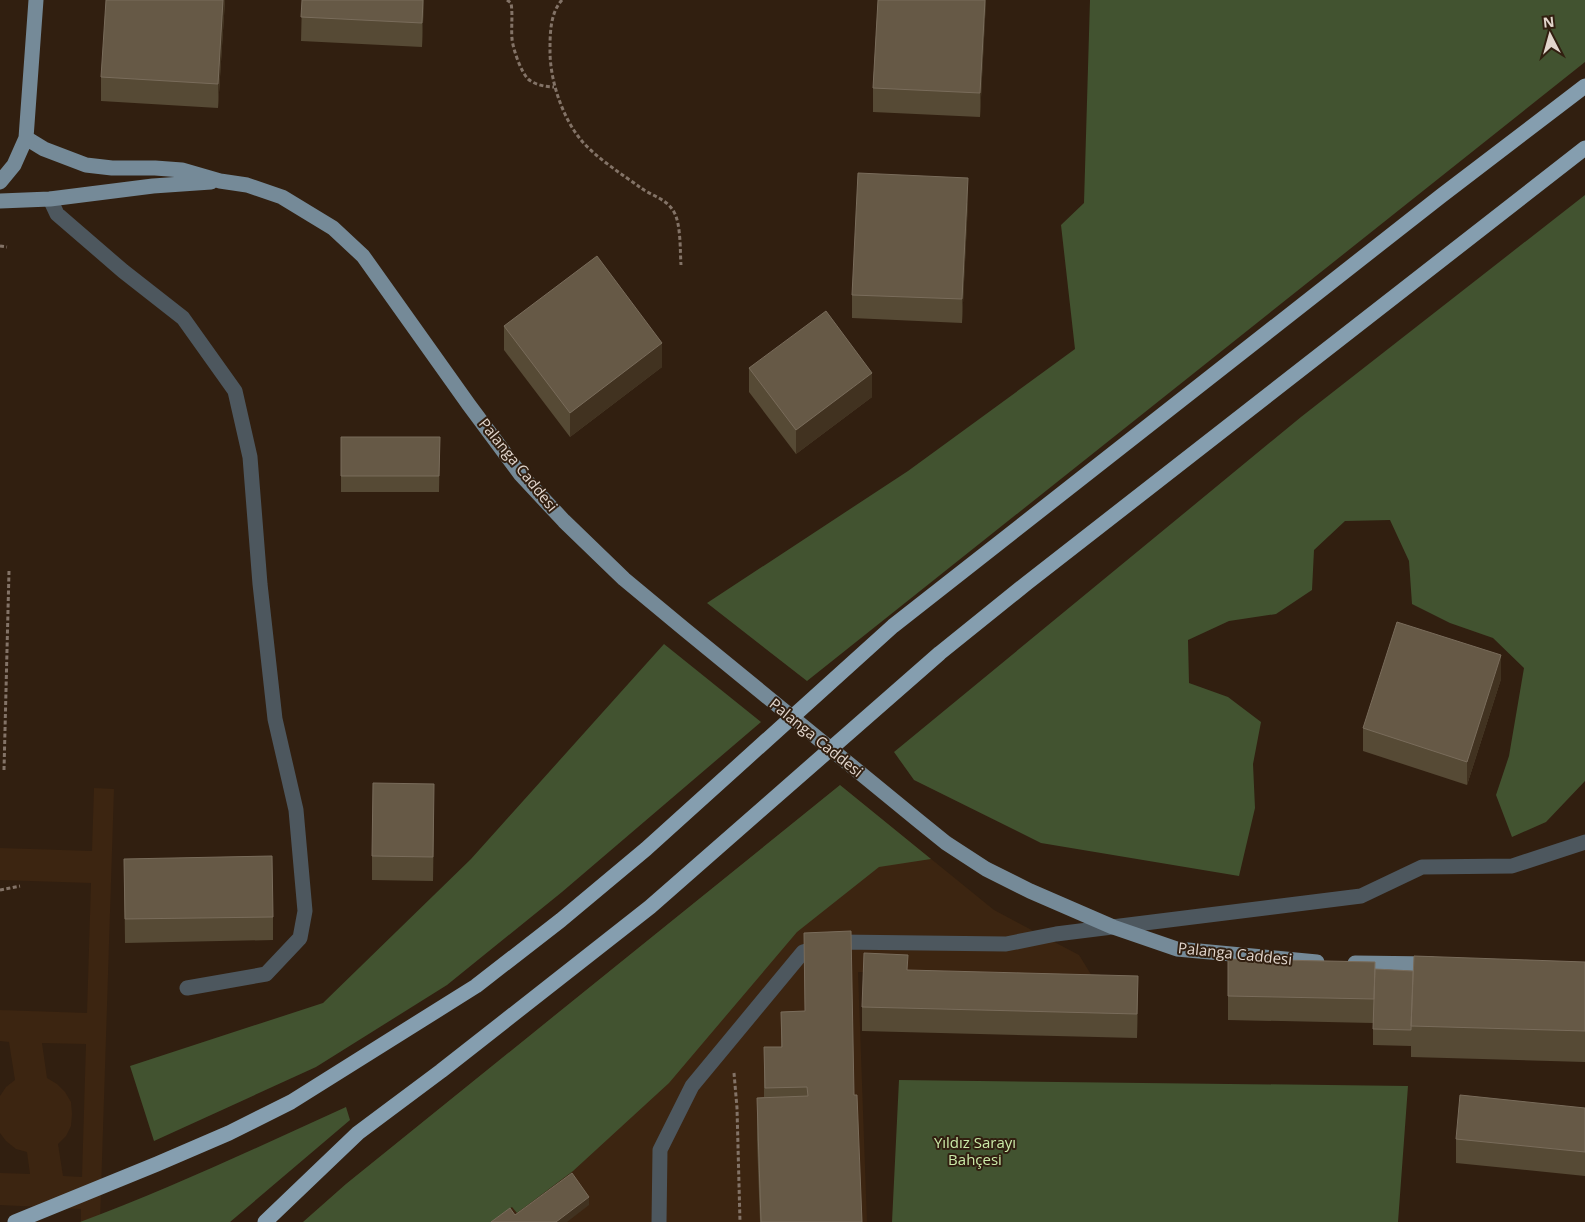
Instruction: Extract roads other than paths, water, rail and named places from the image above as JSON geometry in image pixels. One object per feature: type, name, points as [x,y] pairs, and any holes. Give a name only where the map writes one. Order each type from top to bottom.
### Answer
[{"type":"highway","points":[[15,1222],[158,1164],[291,1102],[476,986],[561,920],[646,849],[893,626],[1441,196],[1585,86]]},
{"type":"highway","points":[[265,1222],[358,1133],[441,1071],[650,907],[940,653],[1190,455],[1585,148]]},
{"type":"main road","points":[[0,182],[14,165],[26,138],[36,0]]},
{"type":"main road","points":[[26,138],[44,149],[86,165],[112,168],[182,170],[220,181]]},
{"type":"main road","points":[[0,201],[50,199],[153,186],[220,181]]},
{"type":"main road","name":"Palanga Caddesi","points":[[220,181],[247,185],[282,196],[333,228],[363,256],[521,475],[564,522],[624,579],[683,628],[946,843],[986,869],[1113,927],[1176,949],[1335,963],[1443,965]]},
{"type":"street","points":[[50,199],[57,214],[123,271],[183,318],[235,391],[250,457],[260,584],[276,719],[296,810],[305,911],[300,938],[266,974],[187,988]]},
{"type":"street","points":[[659,1222],[660,1150],[692,1086],[803,952],[839,942],[1006,944],[1056,934],[1361,896],[1422,867],[1512,866],[1585,842]]},
{"type":"park label","name":"Yıldız Sarayı Bahçesi","points":[[975,1152]]}]
